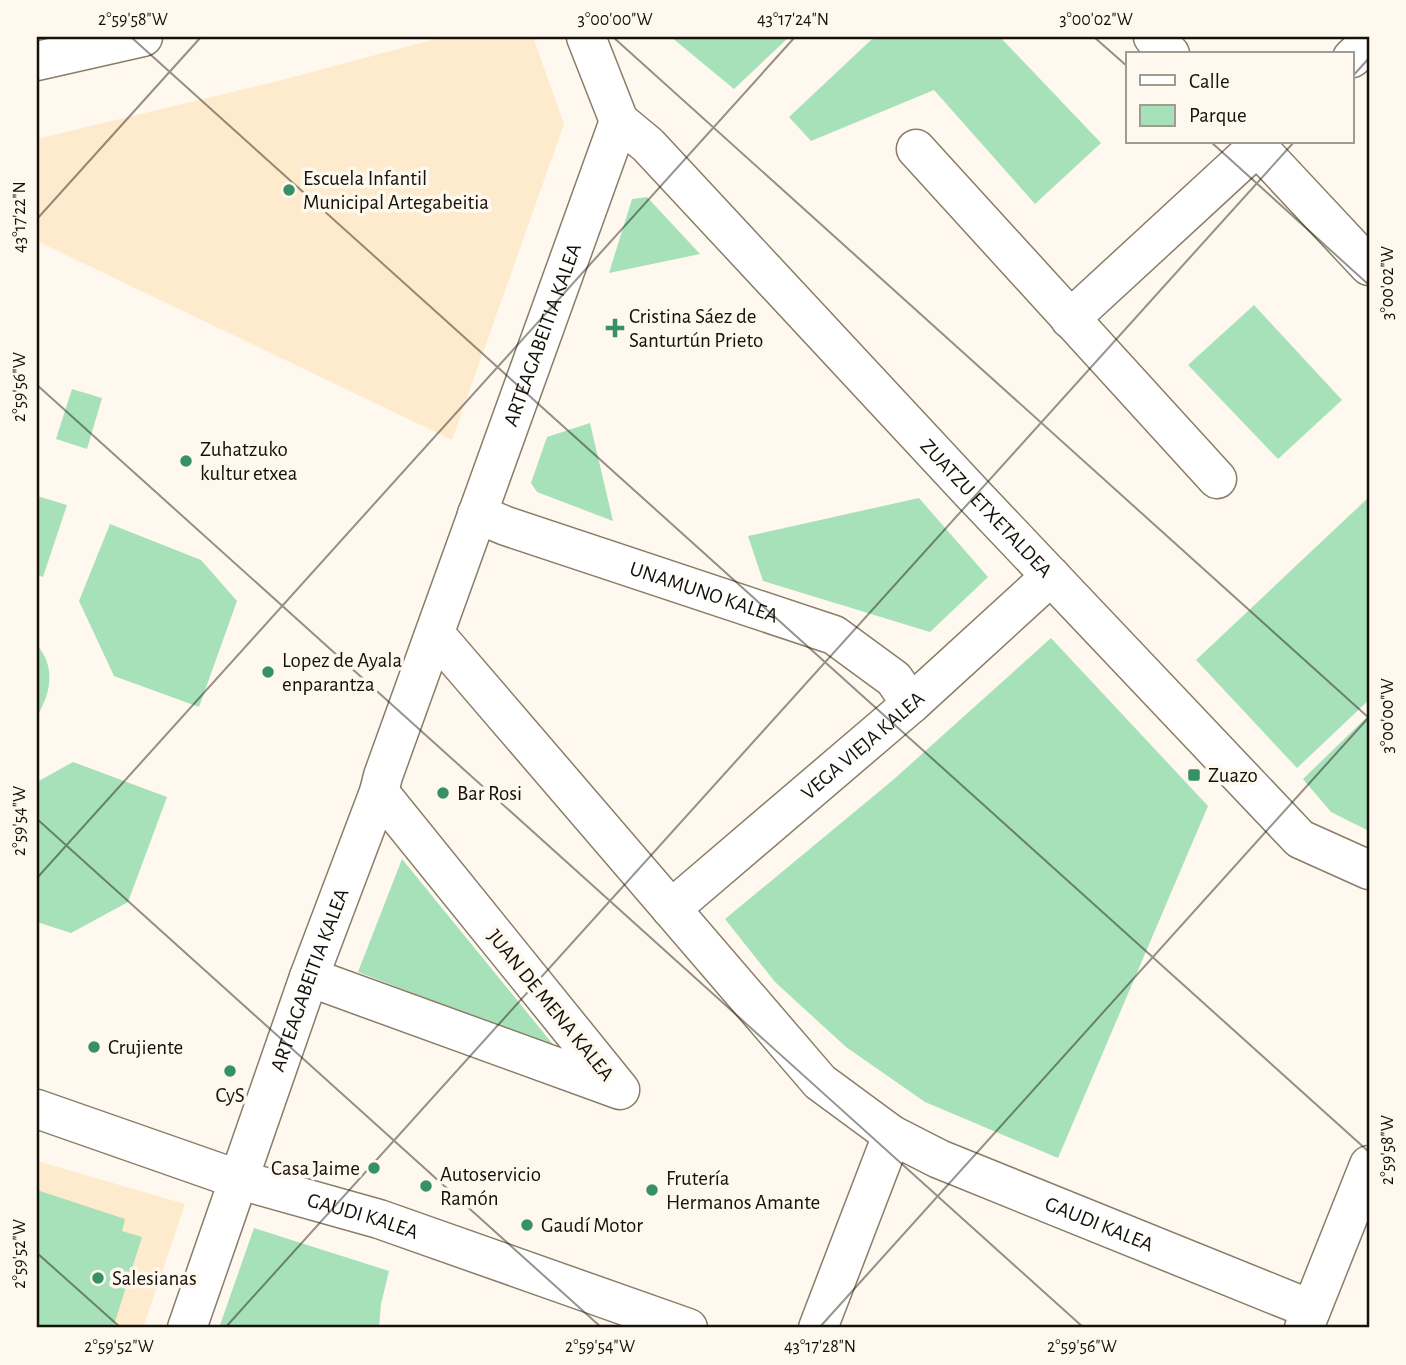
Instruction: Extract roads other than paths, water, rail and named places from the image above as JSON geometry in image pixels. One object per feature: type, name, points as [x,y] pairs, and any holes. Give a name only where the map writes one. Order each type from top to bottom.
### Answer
[{"type":"street","points":[[37,61],[143,37]]},
{"type":"street","points":[[586,37],[619,121]]},
{"type":"street","points":[[1153,37],[1168,52]]},
{"type":"street","points":[[1354,56],[1369,42]]},
{"type":"street","name":"ARTEAGABEITIA KALEA","points":[[187,1328],[309,977],[379,792],[619,121]]},
{"type":"street","name":"ZUATZU ETXETALDEA","points":[[619,121],[648,145],[971,492],[1300,839],[1369,870]]},
{"type":"street","points":[[1070,319],[1256,144]]},
{"type":"street","points":[[1258,144],[1369,266]]},
{"type":"street","points":[[916,149],[1217,479]]},
{"type":"street","name":"UNAMUNO KALEA","points":[[477,514],[834,635],[894,679],[911,704]]},
{"type":"street","name":"VEGA VIEJA KALEA","points":[[671,909],[911,704],[1051,576]]},
{"type":"street","points":[[435,634],[820,1082],[892,1135],[818,1328]]},
{"type":"street","name":"JUAN DE MENA KALEA","points":[[309,977],[620,1090],[379,792]]},
{"type":"street","name":"GAUDI KALEA","points":[[37,1109],[240,1180],[379,1219],[688,1328]]},
{"type":"street","name":"GAUDI KALEA","points":[[892,1135],[939,1159],[1307,1319]]},
{"type":"street","points":[[1307,1319],[1369,1165]]},
{"type":"place","name":"Escuela Infantil Municipal Artegabeitia","points":[[289,190]]},
{"type":"place","name":"Cristina Sáez de Santurtún Prieto","points":[[615,328]]},
{"type":"place","name":"Zuhatzuko kultur etxea","points":[[186,461]]},
{"type":"place","name":"Lopez de Ayala enparantza","points":[[268,672]]},
{"type":"place","name":"Zuazo","points":[[1194,775]]},
{"type":"place","name":"Bar Rosi","points":[[443,793]]},
{"type":"place","name":"Crujiente","points":[[94,1047]]},
{"type":"place","name":"CyS","points":[[230,1071]]},
{"type":"place","name":"Casa Jaime","points":[[374,1168]]},
{"type":"place","name":"Autoservicio Ramón","points":[[426,1186]]},
{"type":"place","name":"Frutería Hermanos Amante","points":[[652,1190]]},
{"type":"place","name":"Gaudí Motor","points":[[527,1225]]},
{"type":"place","name":"Salesianas","points":[[98,1278]]}]
